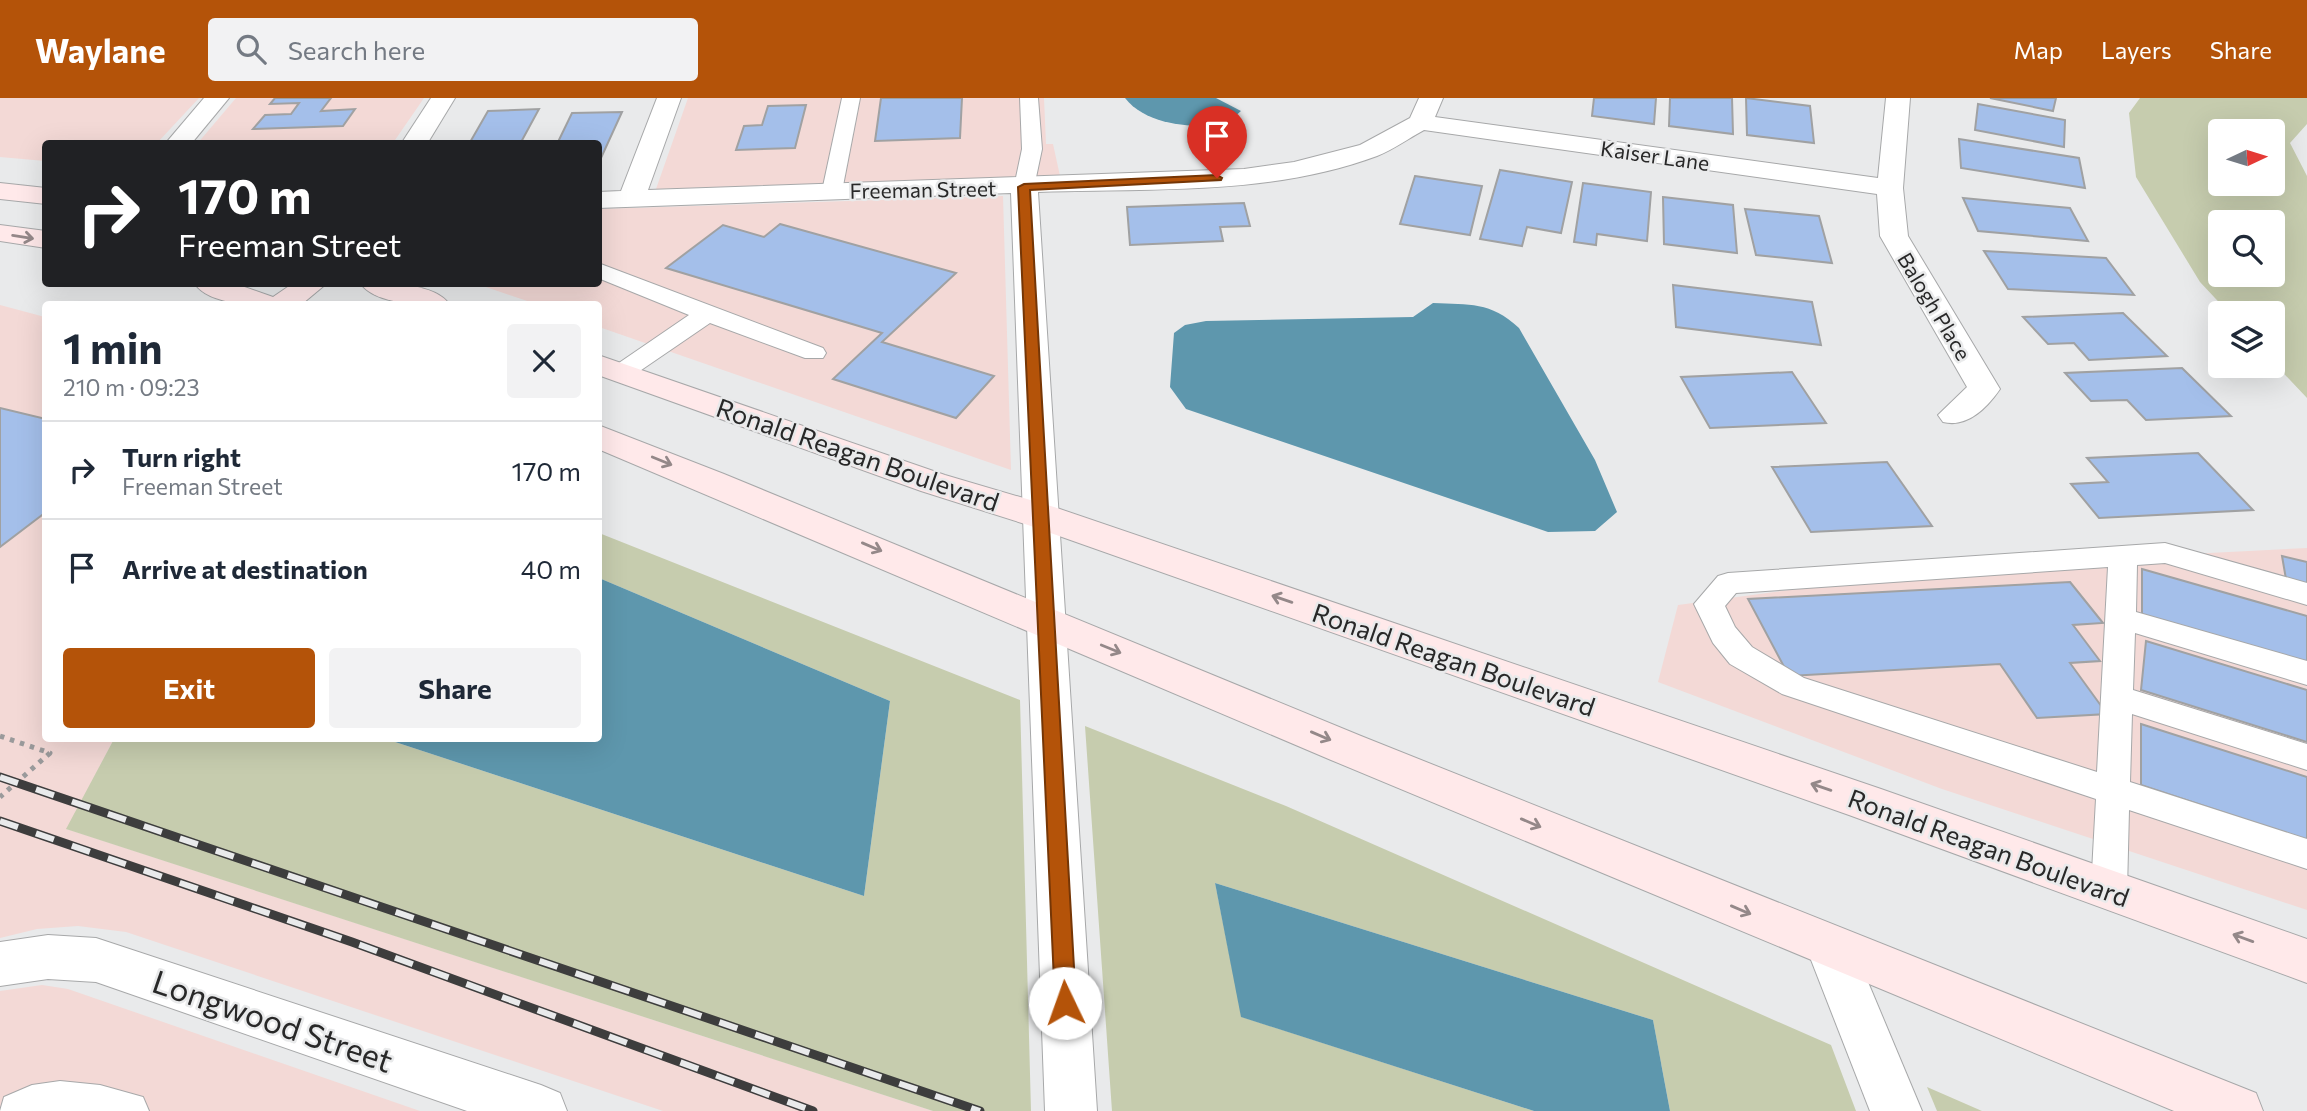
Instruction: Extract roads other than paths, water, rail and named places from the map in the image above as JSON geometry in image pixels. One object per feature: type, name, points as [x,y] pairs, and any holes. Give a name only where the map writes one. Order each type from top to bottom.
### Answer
[{"type":"main road","points":[[0,191],[42,196]]},
{"type":"main road","points":[[0,233],[42,239]]},
{"type":"main road","points":[[218,287],[257,301]]},
{"type":"main road","points":[[287,301],[307,287]]},
{"type":"main road","points":[[385,287],[425,301]]},
{"type":"main road","name":"Ronald Reagan Boulevard","points":[[610,368],[933,483],[1041,516],[2307,961]]},
{"type":"main road","points":[[602,438],[809,520],[1047,623],[1830,947],[2237,1111]]},
{"type":"street","points":[[181,140],[218,98]]},
{"type":"street","points":[[417,140],[443,98]]},
{"type":"street","points":[[631,199],[670,98]]},
{"type":"street","points":[[1420,122],[1431,98]]},
{"type":"street","name":"Balogh Place","points":[[1898,98],[1890,188],[1894,236],[1984,388],[1955,415]]},
{"type":"street","name":"Freeman Street","points":[[602,200],[1024,187],[1244,177],[1295,170],[1369,150],[1420,122]]},
{"type":"street","name":"Kaiser Lane","points":[[1420,122],[1890,188]]},
{"type":"street","points":[[1024,187],[1070,1111]]},
{"type":"street","points":[[1830,947],[1896,1111]]},
{"type":"street","name":"Longwood Street","points":[[0,964],[30,957],[63,955],[96,960],[541,1111]]},
{"type":"lane","points":[[832,191],[851,98]]},
{"type":"lane","points":[[1024,187],[1032,149],[1029,98]]},
{"type":"lane","points":[[602,272],[814,353]]},
{"type":"lane","points":[[610,368],[707,314]]},
{"type":"lane","points":[[2307,594],[2165,553],[1728,583],[1709,604],[1720,632],[1749,665],[1793,686],[2112,788],[2307,854]]},
{"type":"lane","points":[[2109,890],[2123,555]]},
{"type":"lane","points":[[2120,618],[2307,673]]},
{"type":"lane","points":[[2116,697],[2307,757]]},
{"type":"lane","points":[[18,1111],[38,1101],[58,1099],[129,1111]]},
{"type":"water","points":[[1125,98],[1216,98],[1241,111],[1224,126],[1184,125],[1145,114]]},
{"type":"water","points":[[1433,303],[1479,306],[1499,313],[1519,328],[1595,460],[1617,512],[1595,531],[1548,532],[1186,409],[1170,387],[1174,333],[1185,325],[1206,321],[1413,317]]},
{"type":"water","points":[[602,579],[890,701],[864,896],[395,742],[602,742]]},
{"type":"water","points":[[1215,883],[1653,1020],[1670,1111],[1534,1111],[1241,1017]]},
{"type":"railway","points":[[0,777],[980,1111]]},
{"type":"railway","points":[[0,821],[352,942],[813,1111]]}]
